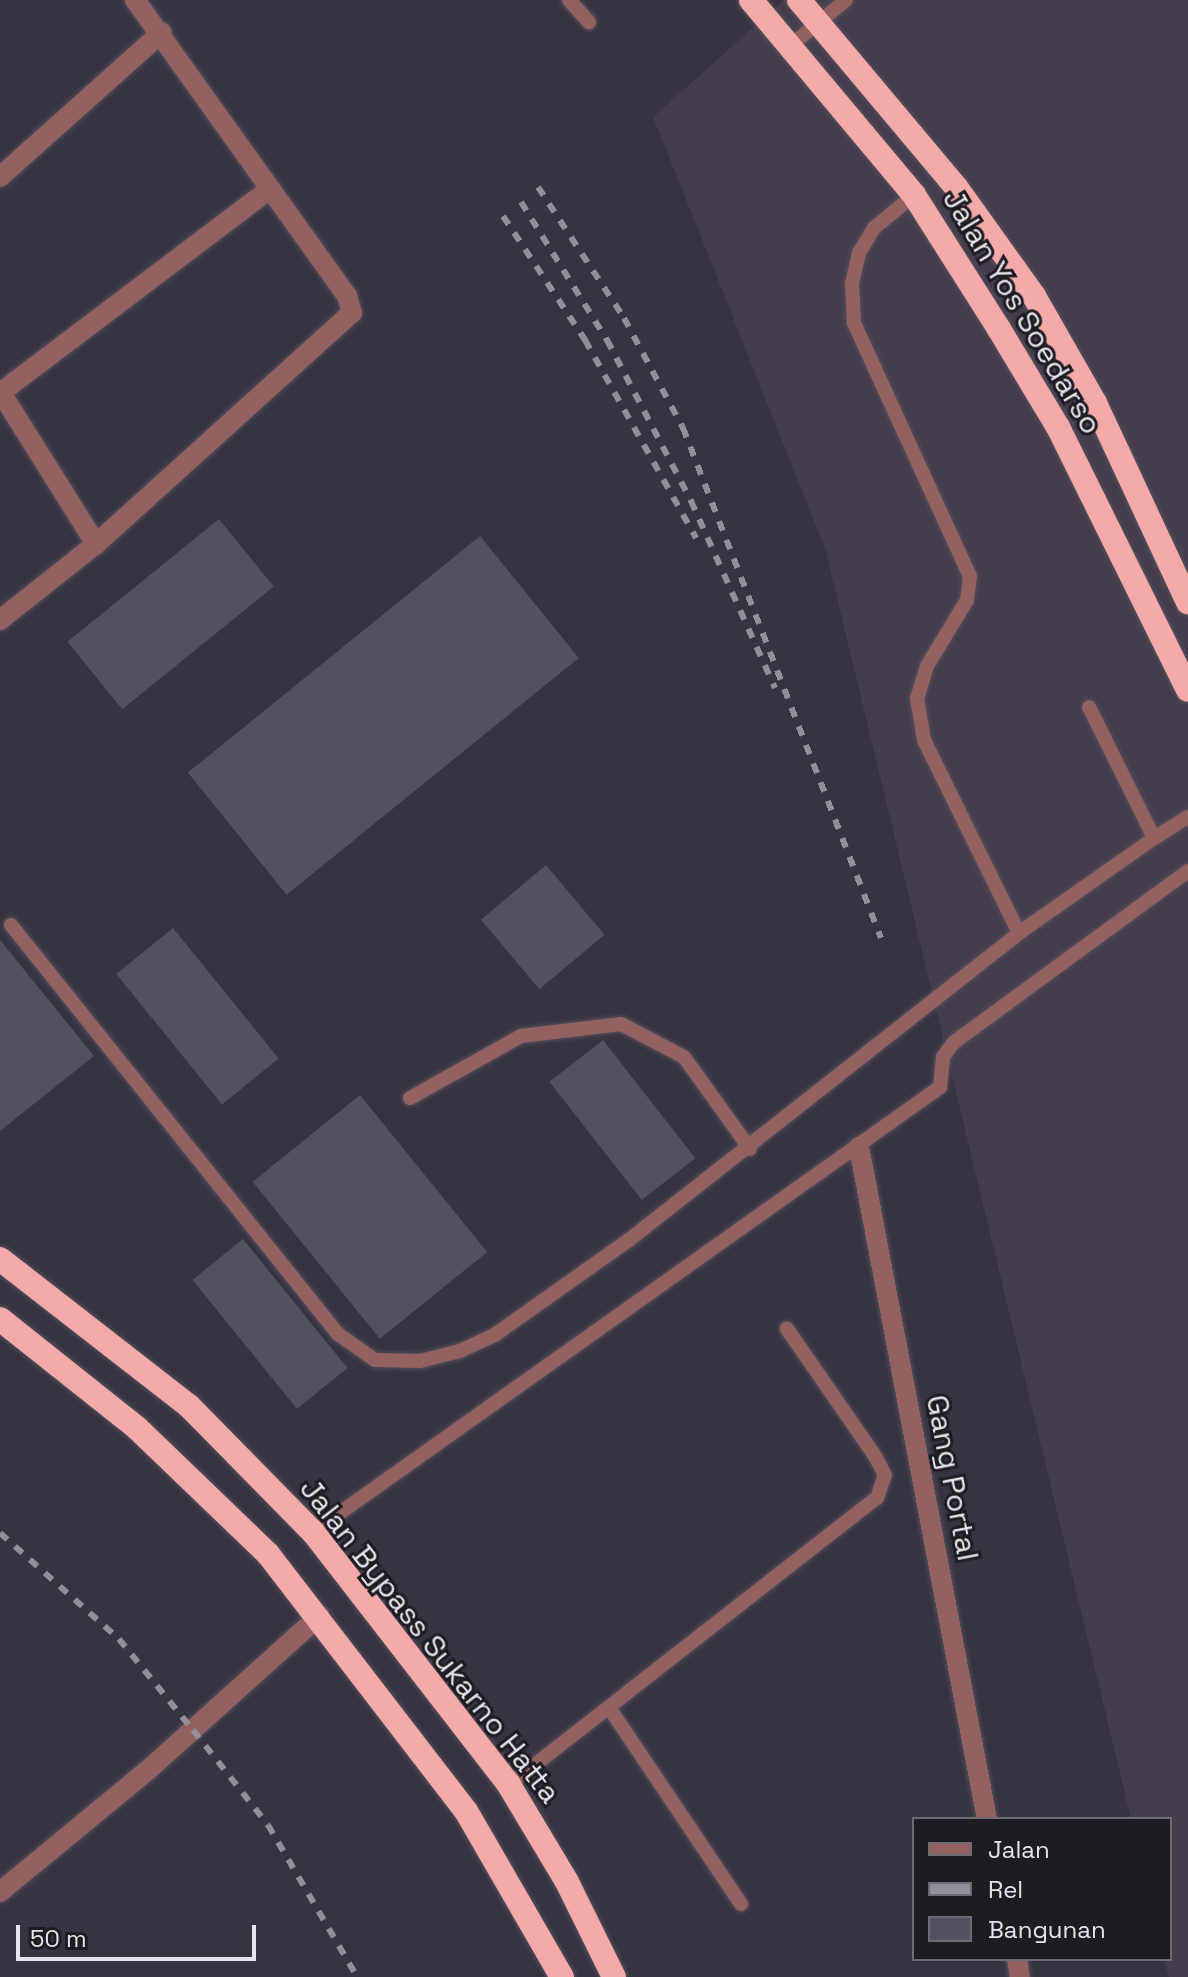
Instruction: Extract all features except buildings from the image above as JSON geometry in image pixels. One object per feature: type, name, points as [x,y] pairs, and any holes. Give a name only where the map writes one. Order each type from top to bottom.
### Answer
[{"type":"highway","name":"Jalan Yos Soedarso","points":[[751,0],[914,195],[1058,427],[1188,690]]},
{"type":"highway","name":"Jalan Yos Soedarso","points":[[799,0],[956,187],[1034,296],[1095,403],[1188,602]]},
{"type":"highway","name":"Jalan Bypass Sukarno Hatta","points":[[0,1259],[189,1406],[313,1532],[509,1785],[567,1882],[614,1977]]},
{"type":"highway","points":[[0,1319],[137,1428],[268,1554],[319,1616],[466,1811],[562,1977]]},
{"type":"street","points":[[0,620],[96,544],[352,313],[347,296],[162,32],[135,0]]},
{"type":"street","points":[[0,177],[162,32]]},
{"type":"street","points":[[96,544],[0,392],[270,189]]},
{"type":"street","name":"Gang Portal","points":[[859,1147],[987,1817]]},
{"type":"street","points":[[0,1892],[147,1771],[319,1616]]},
{"type":"lane","points":[[569,0],[589,22]]},
{"type":"lane","points":[[790,46],[846,0]]},
{"type":"lane","points":[[914,195],[874,228],[859,253],[852,283],[854,323],[970,576],[967,600],[927,666],[917,698],[924,740],[1019,933]]},
{"type":"lane","points":[[1089,707],[1154,838]]},
{"type":"lane","points":[[11,925],[338,1334],[375,1360],[420,1361],[460,1351],[496,1334],[750,1149],[1019,933],[1188,817]]},
{"type":"lane","points":[[313,1532],[940,1087],[943,1057],[953,1043],[1188,871]]},
{"type":"lane","points":[[410,1098],[521,1036],[621,1024],[684,1057],[750,1149]]},
{"type":"lane","points":[[509,1785],[877,1498],[885,1475],[875,1456],[787,1329]]},
{"type":"lane","points":[[610,1709],[741,1904]]},
{"type":"shaded area","points":[[784,0],[1188,0],[1188,1977],[1169,1977],[1165,1961],[1172,1961],[1172,1817],[1131,1817],[825,548],[653,117]]},
{"type":"railway","points":[[538,187],[624,318],[683,428],[881,938]]},
{"type":"railway","points":[[521,202],[607,340],[691,501],[775,688]]},
{"type":"railway","points":[[503,216],[585,340],[696,538]]},
{"type":"railway","points":[[0,1533],[119,1639],[193,1730],[268,1825],[357,1977]]}]
